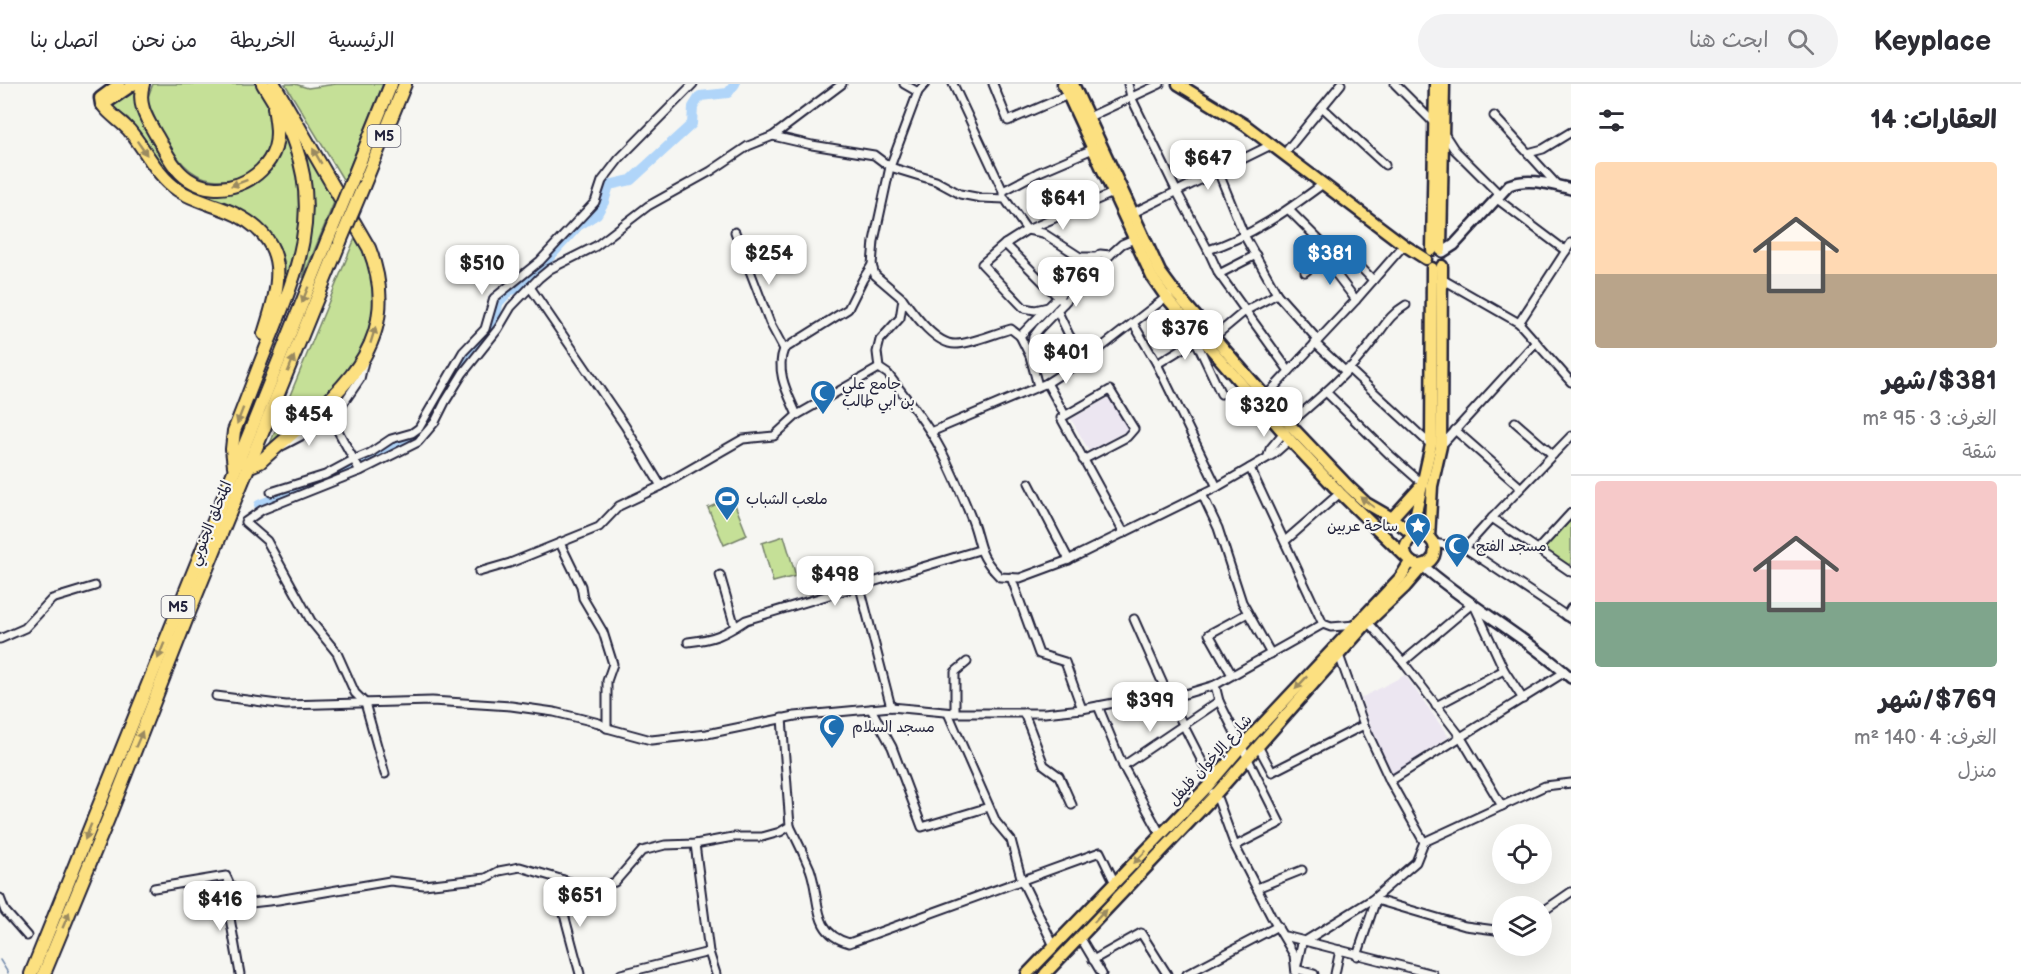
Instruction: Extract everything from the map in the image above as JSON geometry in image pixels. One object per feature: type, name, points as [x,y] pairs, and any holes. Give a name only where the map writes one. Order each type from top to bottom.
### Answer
[{"type":"highway","points":[[143,84],[140,99],[143,111],[173,163],[186,177],[207,187],[223,187],[241,183],[252,178],[265,166],[271,157],[278,135],[273,100]]},
{"type":"highway","points":[[263,84],[286,123],[300,160],[305,190],[305,225],[295,277],[234,431],[232,449],[240,464],[260,462],[347,383],[373,339],[378,315],[379,289],[372,257],[364,239],[274,84]]},
{"type":"highway","name":"المتحلق الجنوبي","points":[[334,242],[353,178],[391,84]]},
{"type":"highway","name":"المتحلق الجنوبي","points":[[31,974],[240,464],[334,242],[363,187],[405,84]]},
{"type":"highway","points":[[102,105],[129,130],[159,172],[172,185],[192,197],[236,214],[262,234],[271,247],[278,267],[278,285],[256,373]]},
{"type":"highway","name":"المتحلق الجنوبي","points":[[44,974],[108,819],[240,464]]},
{"type":"main road","points":[[119,84],[100,98],[99,102],[102,105],[134,84]]},
{"type":"main road","points":[[1063,84],[1152,277],[1214,337],[1262,400]]},
{"type":"main road","points":[[1074,84],[1170,294],[1198,339],[1262,400],[1340,493],[1408,560],[1424,566],[1449,588],[1549,657],[1568,675]]},
{"type":"main road","points":[[1178,84],[1281,148],[1435,257],[1442,279],[1436,445],[1427,485],[1414,517],[1415,536]]},
{"type":"main road","points":[[1192,84],[1230,107],[1323,184],[1404,245],[1435,257]]},
{"type":"main road","points":[[1435,84],[1438,127],[1435,257],[1436,445]]},
{"type":"main road","points":[[1438,127],[1444,84]]},
{"type":"main road","points":[[1435,257],[1454,245],[1509,185],[1519,181],[1538,181],[1571,189]]},
{"type":"main road","points":[[1290,431],[1366,503],[1392,518],[1415,536]]},
{"type":"main road","points":[[1392,518],[1427,485]]},
{"type":"main road","points":[[1424,566],[1435,554],[1431,541],[1427,485]]},
{"type":"main road","points":[[1408,560],[1405,546],[1408,540],[1420,535],[1431,541]]},
{"type":"main road","name":"شارع الإخوان فليفل","points":[[1046,974],[1212,788],[1242,746],[1400,578],[1408,560]]},
{"type":"main road","name":"شارع الإخوان فليفل","points":[[1027,974],[1161,835],[1247,759],[1368,622],[1424,566]]},
{"type":"street","points":[[271,492],[325,475],[419,428],[463,352],[485,329],[494,298],[540,261],[595,202],[602,181],[619,159],[693,84]]},
{"type":"street","points":[[385,774],[365,703],[356,693],[337,653],[311,621],[267,541],[245,522],[262,510],[360,471],[418,442],[427,434],[463,373],[498,329],[511,307],[550,269],[596,246],[648,206],[711,171],[748,146],[773,136],[842,84]]},
{"type":"street","points":[[904,84],[918,92]]},
{"type":"street","points":[[925,84],[918,92],[890,167],[874,241],[872,266],[875,275],[903,299],[940,340],[954,344],[968,342],[1011,329],[1020,336],[1030,356],[1038,386]]},
{"type":"street","points":[[953,84],[1004,195],[1027,230],[1043,232],[1080,257],[1097,258]]},
{"type":"street","points":[[993,84],[1008,121],[1068,95]]},
{"type":"street","points":[[1128,84],[1131,97],[1219,274],[1289,371]]},
{"type":"street","points":[[1089,117],[1160,84]]},
{"type":"street","points":[[1133,213],[1218,171],[1281,148],[1322,107],[1341,84]]},
{"type":"street","points":[[1395,84],[1438,127],[1454,149],[1498,197],[1566,251]]},
{"type":"street","points":[[1322,107],[1385,165]]},
{"type":"street","points":[[1494,116],[1558,186]]},
{"type":"street","points":[[1528,153],[1543,149],[1571,132]]},
{"type":"street","points":[[773,136],[874,155],[890,167],[936,181],[960,194],[981,198],[1004,195],[1037,173],[1093,149]]},
{"type":"street","points":[[1218,171],[1244,235],[1277,294],[1317,341],[1346,370],[1436,445],[1455,430],[1536,342]]},
{"type":"street","points":[[1208,250],[1226,244],[1289,210],[1323,184]]},
{"type":"street","points":[[1113,193],[1027,230],[1005,244],[982,264],[1024,308],[1035,310],[1048,307],[1061,300],[1122,244],[1134,239]]},
{"type":"street","points":[[1289,210],[1330,251]]},
{"type":"street","points":[[735,232],[770,323],[784,349]]},
{"type":"street","points":[[1519,323],[1571,243]]},
{"type":"street","points":[[1005,244],[1061,300]]},
{"type":"street","points":[[1262,400],[1404,245]]},
{"type":"street","points":[[1305,272],[1330,251],[1343,249],[1374,280]]},
{"type":"street","points":[[1030,356],[1034,336],[1057,310],[1061,300],[1100,254],[1110,255]]},
{"type":"street","points":[[1219,274],[1256,255]]},
{"type":"street","points":[[1323,257],[1356,300]]},
{"type":"street","points":[[540,261],[550,269]]},
{"type":"street","points":[[797,416],[781,374],[780,360],[784,349],[848,309],[872,266]]},
{"type":"street","points":[[1442,279],[1519,323],[1571,382]]},
{"type":"street","points":[[530,287],[625,426],[661,486]]},
{"type":"street","points":[[931,432],[1047,383],[1085,358],[1170,294]]},
{"type":"street","points":[[1214,337],[1245,310],[1277,294]]},
{"type":"street","points":[[903,299],[900,318],[880,340],[877,352],[879,368],[888,374],[931,432],[945,458],[972,522],[979,550],[989,566],[1000,577],[1020,578],[1068,560],[1124,533],[1217,487],[1268,456],[1270,449],[1290,431],[1372,342],[1381,327],[1396,311],[1406,305]]},
{"type":"street","points":[[1020,336],[1048,307]]},
{"type":"street","points":[[1057,310],[1069,335],[1085,358]]},
{"type":"street","points":[[1133,323],[1157,364],[1217,487]]},
{"type":"street","points":[[1157,364],[1198,339],[1221,394]]},
{"type":"street","points":[[276,448],[332,420],[360,379],[365,366],[365,356]]},
{"type":"street","points":[[479,572],[510,563],[599,527],[619,506],[661,486],[743,439],[774,436],[797,416],[879,368]]},
{"type":"street","points":[[1047,383],[1065,415]]},
{"type":"street","points":[[1083,460],[1127,437],[1134,429],[1110,390],[1061,418],[1083,460],[1124,533]]},
{"type":"street","points":[[1326,392],[1427,485]]},
{"type":"street","points":[[332,420],[360,471]]},
{"type":"street","points":[[1515,422],[1553,455]]},
{"type":"street","points":[[1455,430],[1521,488]]},
{"type":"street","points":[[1466,548],[1571,436]]},
{"type":"street","points":[[1250,468],[1323,624],[1331,627],[1354,625]]},
{"type":"street","points":[[1029,483],[1068,560]]},
{"type":"street","points":[[1285,541],[1340,493]]},
{"type":"street","points":[[1202,494],[1218,528],[1248,613],[1271,654]]},
{"type":"street","points":[[1538,549],[1571,513]]},
{"type":"street","points":[[1492,518],[1571,572]]},
{"type":"street","points":[[1431,541],[1466,548],[1568,618],[1571,608]]},
{"type":"street","points":[[560,543],[581,586],[583,598],[603,632],[613,664],[608,681],[607,728]]},
{"type":"street","points":[[688,642],[725,634],[746,620],[979,550]]},
{"type":"street","points":[[720,575],[735,627]]},
{"type":"street","points":[[1011,577],[1039,654],[1065,662],[1082,710]]},
{"type":"street","points":[[0,639],[25,628],[52,599],[95,586]]},
{"type":"street","points":[[860,587],[891,707]]},
{"type":"street","points":[[1403,662],[1473,603],[1504,670],[1522,699]]},
{"type":"street","points":[[1233,675],[1209,634],[1248,613]]},
{"type":"street","points":[[1134,619],[1212,788],[1235,846],[1294,955],[1296,971]]},
{"type":"street","points":[[1368,622],[1403,662],[1460,736],[1502,806]]},
{"type":"street","points":[[216,696],[285,705],[432,701],[511,706],[554,712],[599,723],[607,728],[651,740],[707,734],[782,718],[891,707],[951,713],[1024,713],[1082,710],[1167,693],[1185,694],[1215,685],[1323,624]]},
{"type":"street","points":[[1340,655],[1364,725],[1390,781],[1424,842]]},
{"type":"street","points":[[967,662],[955,672],[951,713],[996,822],[1011,840],[1022,880],[1054,946]]},
{"type":"street","points":[[1436,706],[1504,670]]},
{"type":"street","points":[[1390,781],[1522,699],[1568,675]]},
{"type":"street","points":[[1215,685],[1219,701],[1280,824],[1235,846]]},
{"type":"street","points":[[1123,766],[1219,701]]},
{"type":"street","points":[[1098,706],[1123,766],[1161,835]]},
{"type":"street","points":[[871,709],[892,747],[922,827],[989,807]]},
{"type":"street","points":[[1024,713],[1044,765],[1059,776],[1072,805]]},
{"type":"street","points":[[782,718],[790,826],[811,871],[820,917],[827,932],[838,940],[849,943],[1100,852],[1115,883]]},
{"type":"street","points":[[1258,746],[1272,772],[1364,725]]},
{"type":"street","points":[[1296,971],[1300,948],[1305,941],[1374,900],[1416,862],[1424,842],[1545,786],[1571,783]]},
{"type":"street","points":[[154,888],[226,876],[234,893],[251,903],[390,881],[424,885],[486,878],[499,871],[520,867],[594,889],[615,882],[642,851],[665,845],[695,844],[733,837],[762,837],[780,832],[790,826]]},
{"type":"street","points":[[695,844],[708,952],[716,974]]},
{"type":"street","points":[[1257,888],[1302,870]]},
{"type":"street","points":[[563,880],[557,888],[580,974]]},
{"type":"street","points":[[1552,905],[1571,892]]},
{"type":"street","points":[[234,893],[228,907],[240,974]]},
{"type":"street","points":[[0,898],[5,911],[27,936]]},
{"type":"street","points":[[1374,900],[1465,926],[1492,930]]},
{"type":"street","points":[[1357,956],[1374,900]]},
{"type":"street","points":[[0,920],[5,911]]},
{"type":"street","points":[[1187,974],[1278,926]]},
{"type":"street","points":[[1093,960],[1141,933],[1167,974]]},
{"type":"street","points":[[1284,936],[1433,974]]},
{"type":"street","points":[[1080,937],[1102,974]]},
{"type":"street","points":[[1335,974],[1340,951]]},
{"type":"street","points":[[621,974],[708,952]]},
{"type":"street","points":[[1296,971],[1314,974]]},
{"type":"shaded area","points":[[1110,397],[1129,429],[1089,451],[1071,419]]},
{"type":"shaded area","points":[[1405,675],[1449,737],[1392,774],[1376,741],[1361,698]]},
{"type":"green space","points":[[153,84],[256,84],[270,108],[274,123],[270,144],[264,158],[256,168],[241,177],[223,180],[197,175],[183,164],[159,127],[147,99]]},
{"type":"green space","points":[[285,84],[308,88],[336,84],[383,84],[344,181]]},
{"type":"green space","points":[[138,87],[145,122],[199,187],[262,175],[282,123],[299,173],[301,232],[284,289],[285,263],[279,246],[264,227],[245,213],[187,190],[173,179],[128,118],[110,107]]},
{"type":"green space","points":[[297,129],[337,195],[303,278],[311,222],[311,203],[307,166]]},
{"type":"green space","points":[[358,231],[374,284],[374,310],[369,334],[344,377],[308,414],[269,446]]},
{"type":"green space","points":[[732,497],[747,535],[724,545],[708,508]]},
{"type":"green space","points":[[1571,516],[1571,569],[1542,549]]},
{"type":"green space","points":[[784,536],[796,576],[773,582],[762,543]]},
{"type":"waterway","points":[[259,505],[307,486],[324,482],[374,457],[391,445],[421,433],[432,418],[445,389],[469,352],[482,343],[490,333],[496,320],[498,303],[509,291],[524,285],[578,226],[597,214],[604,202],[609,185],[631,180],[692,124],[693,107],[700,96],[728,93],[735,84]]},
{"type":"waterway","points":[[0,960],[8,973]]},
{"type":"place","name":"جامع علي بن ابي طالب","points":[[823,416]]},
{"type":"place","name":"ملعب الشباب","points":[[727,522]]},
{"type":"place","name":"ساحة عربين","points":[[1418,549]]},
{"type":"place","name":"مسجد الفتح","points":[[1457,569]]},
{"type":"place","name":"مسجد السلام","points":[[832,750]]}]
